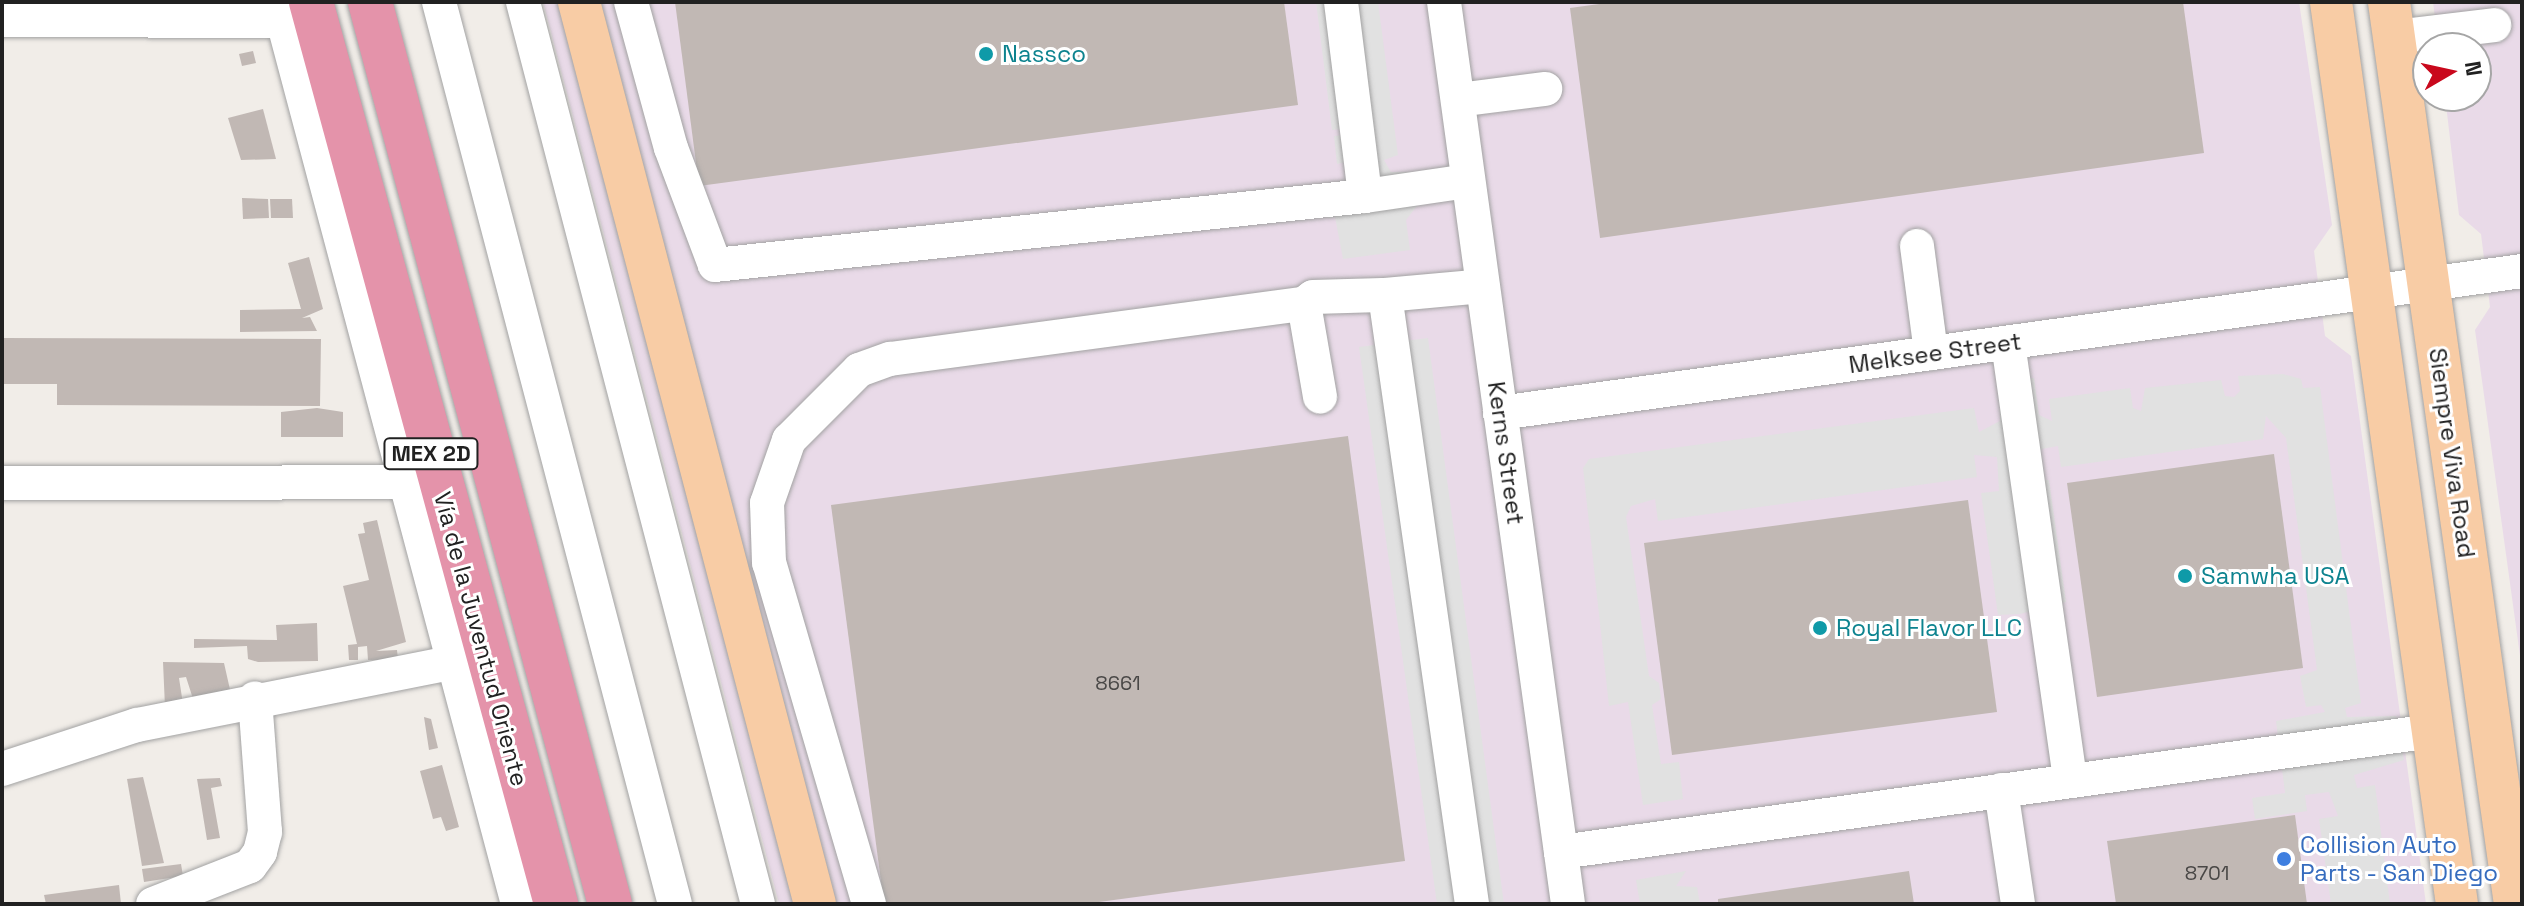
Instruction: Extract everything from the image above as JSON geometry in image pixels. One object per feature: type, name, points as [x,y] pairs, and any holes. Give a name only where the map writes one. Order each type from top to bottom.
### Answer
[{"type":"highway","name":"MEX 2D","points":[[370,2],[610,904]]},
{"type":"highway","name":"Vía de la Juventud Oriente","points":[[297,12],[469,660],[556,904]]},
{"type":"main road","points":[[554,2],[789,904]]},
{"type":"main road","points":[[579,2],[815,904]]},
{"type":"main road","points":[[2331,2],[2457,904]]},
{"type":"main road","name":"Siempre Viva Road","points":[[2391,19],[2515,904]]},
{"type":"street","points":[[439,2],[675,904]]},
{"type":"street","points":[[523,2],[758,904]]},
{"type":"street","points":[[631,2],[671,148],[715,265],[1365,196],[1468,181]]},
{"type":"street","points":[[1341,2],[1365,196]]},
{"type":"street","name":"Kerns Street","points":[[1444,2],[1568,904]]},
{"type":"street","points":[[2,20],[297,12]]},
{"type":"street","points":[[2391,19],[2494,25]]},
{"type":"street","points":[[1458,100],[1545,89]]},
{"type":"street","points":[[1917,246],[1931,353]]},
{"type":"street","name":"Melksee Street","points":[[1500,413],[2522,271]]},
{"type":"street","points":[[869,904],[769,563],[767,503],[789,440],[859,370],[890,359],[1304,304],[1322,296],[1385,295],[1483,286]]},
{"type":"street","points":[[1385,295],[1472,904]]},
{"type":"street","points":[[1304,304],[1320,397]]},
{"type":"street","points":[[2008,343],[2070,781]]},
{"type":"street","points":[[2,483],[422,482]]},
{"type":"street","points":[[2,769],[137,725],[255,698],[469,660],[518,904]]},
{"type":"street","points":[[153,904],[250,866],[260,852],[265,832],[255,698]]},
{"type":"street","points":[[1561,852],[2432,731]]},
{"type":"street","points":[[2001,790],[2018,904]]},
{"type":"shaded area","points":[[543,2],[2299,2],[2332,225],[2314,251],[2325,336],[2351,356],[2426,904],[779,904]]},
{"type":"shaded area","points":[[1316,2],[1378,2],[1398,155],[1384,160],[1391,172],[1413,172],[1417,206],[1406,220],[1410,250],[1343,259],[1335,217],[1328,218],[1323,184],[1350,180],[1355,160],[1337,164],[1334,136],[1353,134],[1349,128],[1332,130]]},
{"type":"shaded area","points":[[2433,2],[2522,2],[2522,670],[2475,330],[2490,307],[2481,234],[2459,215],[2447,112],[2492,112],[2492,32],[2437,32]]},
{"type":"shaded area","points":[[1428,338],[1504,904],[1437,904],[1359,347]]},
{"type":"shaded area","points":[[2283,374],[2301,379],[2303,388],[2320,387],[2361,703],[2345,708],[2347,717],[2396,716],[2404,760],[2354,775],[2357,788],[2375,785],[2390,904],[2331,904],[2319,819],[2338,816],[2329,792],[2305,795],[2307,811],[2255,819],[2252,798],[2285,793],[2276,721],[2325,712],[2321,705],[2306,707],[2300,676],[2317,670],[2286,438],[2266,416],[2263,439],[2061,467],[2058,446],[2042,449],[2036,454],[2035,480],[2049,480],[2066,602],[2020,614],[1998,615],[1981,493],[1999,491],[1997,457],[1974,455],[1977,477],[1658,521],[1655,499],[1631,506],[1626,517],[1649,676],[1659,683],[1661,699],[1652,705],[1661,764],[1679,762],[1683,799],[1643,805],[1628,702],[1609,706],[1583,468],[1589,459],[1974,408],[1979,432],[2000,421],[2000,381],[2034,378],[2039,415],[2052,421],[2049,399],[2130,388],[2133,408],[2141,411],[2145,388],[2221,380],[2225,396],[2234,397],[2240,391],[2238,376]]},
{"type":"shaded area","points":[[1686,871],[1676,886],[1697,887],[1700,904],[1640,904],[1636,880]]},
{"type":"building","name":"Nassco","points":[[675,2],[1284,2],[1298,105],[699,186]]},
{"type":"building","points":[[1614,2],[2183,2],[2204,153],[1600,238],[1570,8]]},
{"type":"building","points":[[253,51],[256,63],[242,66],[239,54]]},
{"type":"building","points":[[263,109],[276,159],[241,160],[228,118]]},
{"type":"building","points":[[242,198],[268,199],[269,218],[243,219]]},
{"type":"building","points":[[270,199],[292,199],[293,218],[271,218]]},
{"type":"building","points":[[309,257],[323,309],[302,318],[310,317],[317,331],[240,332],[240,310],[301,309],[288,263]]},
{"type":"building","points":[[2,338],[321,339],[320,406],[57,405],[57,384],[2,384]]},
{"type":"building","points":[[317,408],[343,412],[343,437],[281,437],[281,412]]},
{"type":"building","points":[[1348,436],[1405,861],[1084,904],[884,904],[831,505]]},
{"type":"building","name":"Samwha USA","points":[[2274,454],[2303,668],[2097,697],[2067,483]]},
{"type":"building","name":"Royal Flavor LLC","points":[[1968,500],[1997,712],[1672,755],[1644,543]]},
{"type":"building","points":[[377,520],[406,642],[376,651],[397,650],[398,660],[368,660],[367,646],[358,647],[358,660],[349,660],[348,645],[357,644],[343,586],[369,580],[358,534],[365,533],[363,523]]},
{"type":"building","points":[[317,623],[318,661],[258,662],[248,659],[247,646],[194,648],[194,639],[277,640],[276,625]]},
{"type":"building","points":[[163,662],[224,663],[231,694],[194,702],[186,677],[179,678],[183,704],[165,707]]},
{"type":"building","points":[[424,717],[431,719],[438,748],[429,750]]},
{"type":"building","points":[[442,765],[459,827],[446,831],[441,817],[433,819],[420,771]]},
{"type":"building","points":[[143,777],[164,863],[142,866],[127,779]]},
{"type":"building","points":[[220,778],[222,786],[211,788],[220,838],[207,840],[197,779]]},
{"type":"building","points":[[2295,815],[2307,904],[2116,904],[2107,841]]},
{"type":"building","points":[[181,864],[183,876],[144,882],[142,869]]},
{"type":"building","points":[[1909,871],[1914,904],[1718,904],[1718,899]]},
{"type":"building","points":[[119,885],[121,904],[46,904],[44,895]]},
{"type":"place","name":"Nassco","points":[[986,54]]},
{"type":"place","name":"Samwha USA","points":[[2185,576]]},
{"type":"place","name":"Royal Flavor LLC","points":[[1820,628]]},
{"type":"place","name":"Collision Auto Parts - San Diego","points":[[2284,859]]}]
